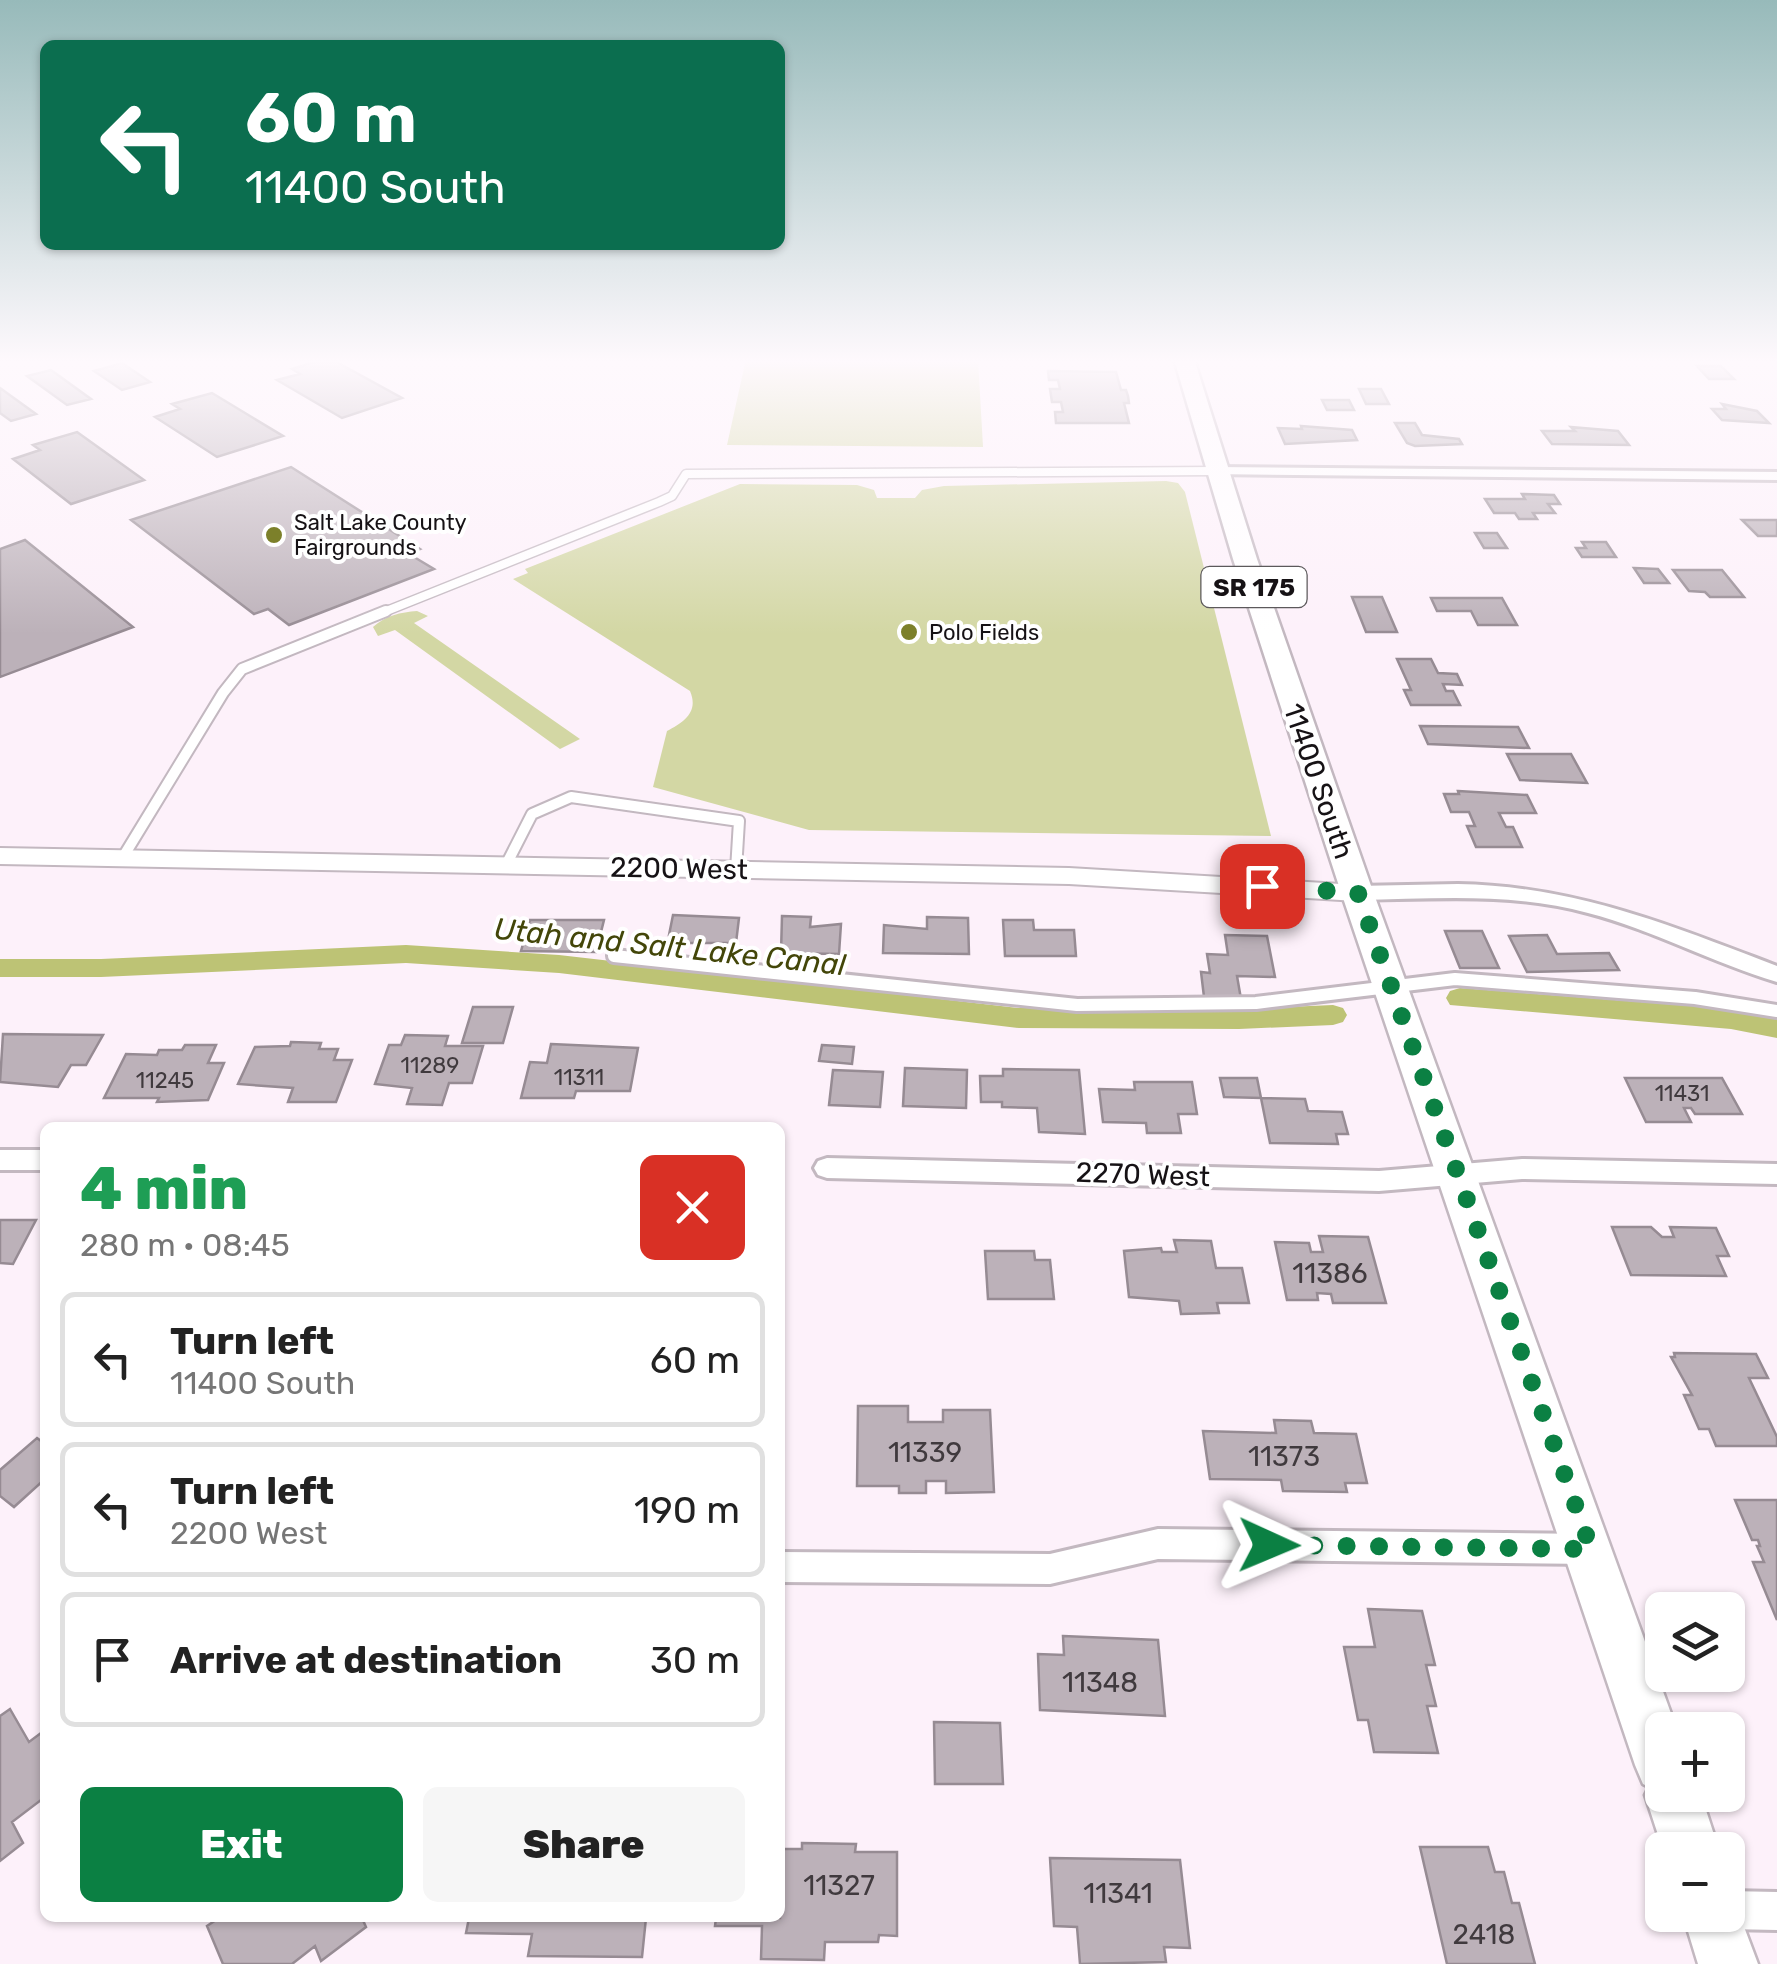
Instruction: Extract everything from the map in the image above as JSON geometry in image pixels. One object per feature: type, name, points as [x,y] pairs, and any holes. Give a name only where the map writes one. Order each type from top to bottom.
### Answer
[{"type":"main road","name":"11400 South","points":[[1209,451],[1358,893],[1591,1549],[1645,1713]]},
{"type":"main road","points":[[1718,1932],[1728,1964]]},
{"type":"street","points":[[1215,471],[1777,476]]},
{"type":"street","name":"2200 West","points":[[0,856],[1069,876],[1358,893]]},
{"type":"street","points":[[1358,893],[1486,892],[1555,899],[1627,916],[1777,974]]},
{"type":"street","points":[[0,1160],[40,1160]]},
{"type":"street","name":"2270 West","points":[[827,1168],[1379,1180],[1522,1169],[1777,1174]]},
{"type":"street","points":[[785,1568],[1050,1569],[1158,1544],[1591,1549]]},
{"type":"street","points":[[1745,1910],[1777,1911]]},
{"type":"lane","points":[[123,857],[223,693],[242,669],[659,502],[672,496],[686,474],[1215,471]]},
{"type":"lane","points":[[506,865],[516,838],[532,814],[571,797],[739,820],[736,870]]},
{"type":"lane","points":[[614,956],[1077,1005],[1256,1002],[1455,979],[1695,998],[1777,1011]]},
{"type":"green space","name":"Polo Fields","points":[[1178,483],[1185,492],[1271,836],[809,830],[653,787],[667,731],[691,711],[690,691],[513,579],[528,573],[525,569],[740,484],[857,485],[874,490],[877,498],[915,498],[922,490],[944,486]]},
{"type":"green space","points":[[417,611],[428,616],[414,623],[580,739],[560,749],[395,630],[378,636],[373,627],[394,615]]},
{"type":"building","points":[[38,451],[103,451],[144,480],[71,504],[13,459]]},
{"type":"building","points":[[207,451],[237,451],[217,457]]},
{"type":"building","name":"Salt Lake County Fairgrounds","points":[[291,467],[420,549],[409,554],[434,569],[289,625],[268,609],[254,614],[131,520]]},
{"type":"building","points":[[1522,494],[1554,495],[1560,504],[1548,504],[1555,513],[1533,513],[1537,519],[1519,519],[1515,513],[1494,513],[1485,499],[1525,499]]},
{"type":"building","points":[[1742,520],[1777,520],[1777,536],[1758,536]]},
{"type":"building","points":[[1475,533],[1497,533],[1507,548],[1484,548]]},
{"type":"building","points":[[25,540],[133,627],[0,677],[0,549]]},
{"type":"building","points":[[1582,542],[1606,542],[1616,557],[1582,557],[1576,548],[1586,548]]},
{"type":"building","points":[[1634,568],[1658,569],[1669,583],[1644,583]]},
{"type":"building","points":[[1673,570],[1722,570],[1744,597],[1710,597],[1705,592],[1689,591]]},
{"type":"building","points":[[1352,597],[1382,597],[1397,632],[1366,632]]},
{"type":"building","points":[[1431,598],[1502,598],[1517,625],[1478,625],[1471,611],[1437,611]]},
{"type":"building","points":[[1397,659],[1431,659],[1438,673],[1457,674],[1462,685],[1443,684],[1446,691],[1453,691],[1460,705],[1411,705],[1404,690],[1411,690]]},
{"type":"building","points":[[1420,726],[1518,727],[1529,748],[1428,744]]},
{"type":"building","points":[[1507,754],[1571,754],[1587,783],[1520,780]]},
{"type":"building","points":[[1458,791],[1527,795],[1536,813],[1499,813],[1506,827],[1513,827],[1522,847],[1476,847],[1467,826],[1475,826],[1469,812],[1451,812],[1444,794],[1459,794]]},
{"type":"building","points":[[673,915],[739,918],[736,943],[684,943],[685,935],[669,935]]},
{"type":"building","points":[[782,916],[811,917],[810,927],[841,924],[839,954],[781,953]]},
{"type":"building","points":[[927,917],[968,918],[969,954],[883,953],[884,925],[927,929]]},
{"type":"building","points":[[530,920],[604,920],[596,952],[521,951]]},
{"type":"building","points":[[1003,920],[1033,920],[1034,930],[1074,930],[1076,956],[1005,956]]},
{"type":"building","points":[[1445,931],[1482,931],[1499,968],[1460,968]]},
{"type":"building","points":[[1225,935],[1267,936],[1275,977],[1237,976],[1241,999],[1204,997],[1201,972],[1210,973],[1207,954],[1228,955]]},
{"type":"building","points":[[1547,935],[1557,954],[1609,953],[1619,970],[1527,972],[1509,936]]},
{"type":"building","points":[[473,1007],[513,1007],[503,1043],[462,1043]]},
{"type":"building","points":[[3,1034],[103,1035],[86,1065],[71,1065],[58,1087],[0,1082]]},
{"type":"building","points":[[405,1035],[448,1036],[445,1046],[483,1046],[472,1083],[449,1083],[442,1105],[407,1104],[412,1088],[375,1084],[389,1045],[401,1045]]},
{"type":"building","points":[[291,1042],[321,1043],[319,1049],[338,1049],[334,1060],[352,1060],[336,1102],[288,1102],[293,1088],[238,1084],[255,1047],[290,1046]]},
{"type":"building","points":[[551,1044],[638,1048],[630,1091],[576,1091],[574,1098],[521,1098],[530,1062],[547,1063]]},
{"type":"building","points":[[185,1045],[216,1045],[208,1063],[224,1063],[208,1100],[104,1098],[126,1054],[157,1055],[159,1050],[182,1050]]},
{"type":"building","points":[[822,1045],[854,1047],[852,1064],[819,1061]]},
{"type":"building","points":[[905,1068],[967,1070],[966,1108],[903,1106]]},
{"type":"building","points":[[1003,1069],[1079,1070],[1085,1134],[1039,1132],[1037,1108],[981,1102],[980,1076],[1003,1076]]},
{"type":"building","points":[[833,1070],[883,1072],[880,1107],[829,1105]]},
{"type":"building","points":[[1220,1078],[1257,1078],[1261,1098],[1224,1097]]},
{"type":"building","points":[[1625,1078],[1722,1078],[1742,1114],[1695,1114],[1691,1108],[1684,1108],[1691,1122],[1646,1122]]},
{"type":"building","points":[[1134,1082],[1192,1082],[1197,1114],[1178,1114],[1181,1133],[1147,1133],[1146,1123],[1103,1122],[1099,1089],[1135,1090]]},
{"type":"building","points":[[1261,1098],[1305,1099],[1308,1111],[1342,1112],[1348,1134],[1336,1134],[1338,1144],[1270,1143]]},
{"type":"building","points":[[0,1220],[36,1220],[13,1264],[0,1263]]},
{"type":"building","points":[[1612,1227],[1651,1227],[1662,1237],[1674,1237],[1670,1227],[1716,1228],[1729,1256],[1717,1256],[1726,1276],[1631,1275]]},
{"type":"building","points":[[1319,1236],[1368,1237],[1386,1303],[1333,1303],[1331,1294],[1317,1293],[1318,1300],[1287,1300],[1275,1242],[1309,1243],[1311,1252],[1323,1252]]},
{"type":"building","points":[[1174,1240],[1211,1241],[1216,1268],[1242,1268],[1249,1303],[1217,1303],[1219,1313],[1181,1314],[1179,1301],[1129,1297],[1124,1251],[1161,1248],[1162,1252],[1177,1252]]},
{"type":"building","points":[[985,1251],[1034,1251],[1035,1260],[1050,1260],[1054,1299],[988,1299]]},
{"type":"building","points":[[1674,1353],[1756,1354],[1768,1378],[1749,1378],[1777,1437],[1777,1446],[1716,1446],[1709,1429],[1699,1429],[1684,1395],[1692,1395],[1671,1357],[1675,1357]]},
{"type":"building","points":[[858,1406],[908,1406],[908,1422],[943,1422],[943,1410],[990,1410],[994,1492],[946,1493],[946,1481],[926,1481],[926,1493],[899,1493],[899,1486],[857,1486]]},
{"type":"building","points":[[1274,1420],[1311,1421],[1314,1433],[1356,1434],[1367,1483],[1345,1483],[1347,1492],[1283,1491],[1281,1480],[1210,1479],[1203,1431],[1276,1433]]},
{"type":"building","points":[[37,1438],[40,1440],[40,1484],[14,1507],[0,1496],[0,1470]]},
{"type":"building","points":[[1735,1500],[1777,1500],[1777,1620],[1753,1562],[1764,1562],[1758,1540],[1752,1540]]},
{"type":"building","points":[[1368,1609],[1422,1611],[1435,1665],[1426,1665],[1436,1706],[1427,1706],[1438,1753],[1374,1752],[1368,1720],[1358,1720],[1344,1647],[1375,1647]]},
{"type":"building","points":[[1063,1636],[1158,1640],[1165,1716],[1040,1710],[1038,1654],[1064,1655]]},
{"type":"building","points":[[10,1709],[29,1742],[40,1734],[40,1801],[12,1822],[23,1843],[0,1861],[0,1716]]},
{"type":"building","points":[[934,1722],[1000,1723],[1003,1784],[935,1784]]},
{"type":"building","points":[[802,1843],[856,1844],[855,1852],[897,1852],[897,1936],[879,1935],[878,1942],[825,1942],[824,1960],[761,1959],[762,1926],[715,1926],[716,1922],[785,1922],[785,1849],[802,1849]]},
{"type":"building","points":[[1420,1847],[1488,1847],[1495,1872],[1504,1872],[1512,1903],[1519,1903],[1535,1964],[1447,1964]]},
{"type":"building","points":[[1050,1858],[1180,1860],[1190,1948],[1164,1947],[1166,1962],[1080,1964],[1077,1927],[1054,1926]]},
{"type":"building","points":[[213,1922],[364,1922],[366,1927],[321,1961],[315,1946],[292,1964],[223,1964],[207,1926]]},
{"type":"building","points":[[468,1922],[646,1922],[642,1957],[528,1956],[532,1934],[466,1933]]},
{"type":"waterway","name":"Utah and Salt Lake Canal","points":[[0,968],[101,968],[406,954],[559,964],[1019,1018],[1239,1019],[1333,1015]]},
{"type":"waterway","name":"Utah and Salt Lake Canal","points":[[1460,998],[1731,1019],[1777,1028]]},
{"type":"place","name":"Salt Lake County Fairgrounds","points":[[274,535]]},
{"type":"place","name":"Polo Fields","points":[[909,632]]},
{"type":"route","points":[[1262,886],[1358,893],[1591,1549],[1269,1545]]}]
